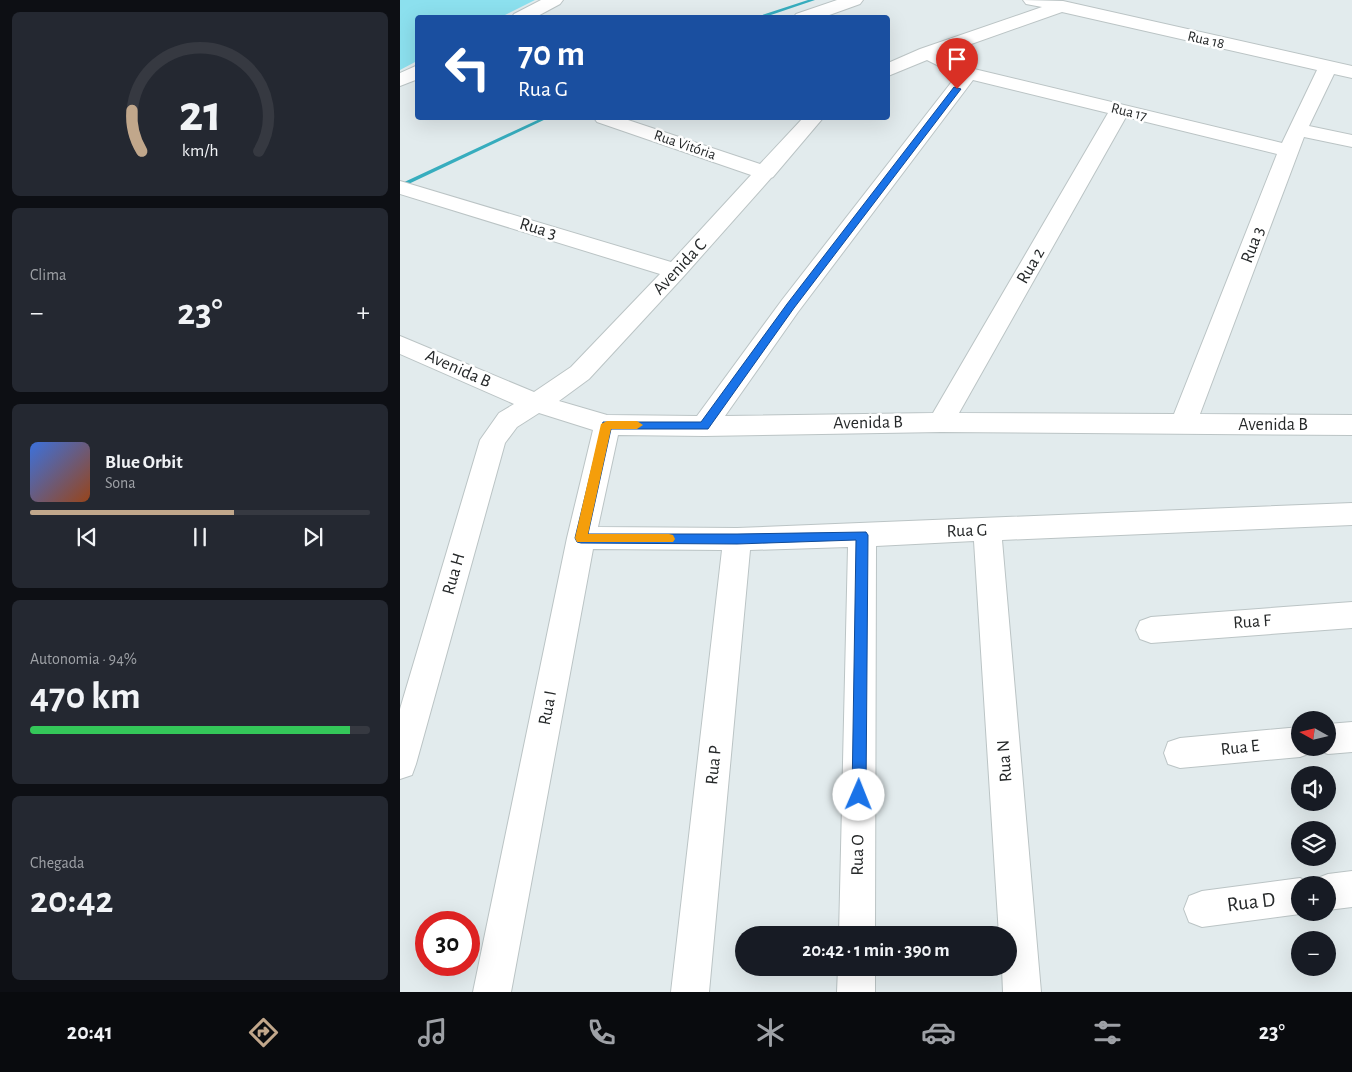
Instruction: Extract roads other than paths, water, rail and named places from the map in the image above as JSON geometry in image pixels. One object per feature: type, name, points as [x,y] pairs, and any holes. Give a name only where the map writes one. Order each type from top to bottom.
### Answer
[{"type":"street","points":[[526,15],[554,0]]},
{"type":"street","points":[[811,15],[854,0]]},
{"type":"street","points":[[1032,0],[1060,7]]},
{"type":"street","points":[[890,69],[927,53],[1081,0]]},
{"type":"street","name":"Rua 18","points":[[1060,7],[1352,72]]},
{"type":"street","name":"Rua 17","points":[[927,53],[968,73],[1290,151]]},
{"type":"street","name":"Rua 3","points":[[1183,425],[1298,130],[1328,67]]},
{"type":"street","points":[[704,426],[790,306],[968,73]]},
{"type":"street","name":"Rua 2","points":[[941,422],[1120,110]]},
{"type":"street","name":"Rua Vitória","points":[[610,120],[766,173]]},
{"type":"street","name":"Avenida C","points":[[536,404],[580,373],[766,173],[811,120]]},
{"type":"street","points":[[1298,130],[1352,141]]},
{"type":"street","name":"Rua 3","points":[[405,189],[676,271]]},
{"type":"street","name":"Avenida B","points":[[400,344],[536,404],[607,424],[704,426],[941,422],[1352,425]]},
{"type":"street","name":"Rua H","points":[[400,764],[493,440],[508,420],[536,404]]},
{"type":"street","name":"Rua I","points":[[492,992],[581,538],[607,424]]},
{"type":"street","name":"Rua G","points":[[581,538],[737,539],[1352,514]]},
{"type":"street","name":"Rua N","points":[[987,530],[1022,992]]},
{"type":"street","name":"Rua O","points":[[857,926],[862,535]]},
{"type":"street","name":"Rua P","points":[[690,992],[737,539]]},
{"type":"street","name":"Rua F","points":[[1151,630],[1352,615]]},
{"type":"street","points":[[1336,738],[1352,737]]},
{"type":"street","name":"Rua E","points":[[1180,753],[1291,743]]},
{"type":"street","points":[[1336,891],[1352,889]]},
{"type":"street","name":"Rua D","points":[[1202,909],[1291,897]]},
{"type":"street","points":[[856,992],[857,976]]},
{"type":"waterway","points":[[765,15],[813,0]]},
{"type":"waterway","points":[[400,186],[541,120]]}]
